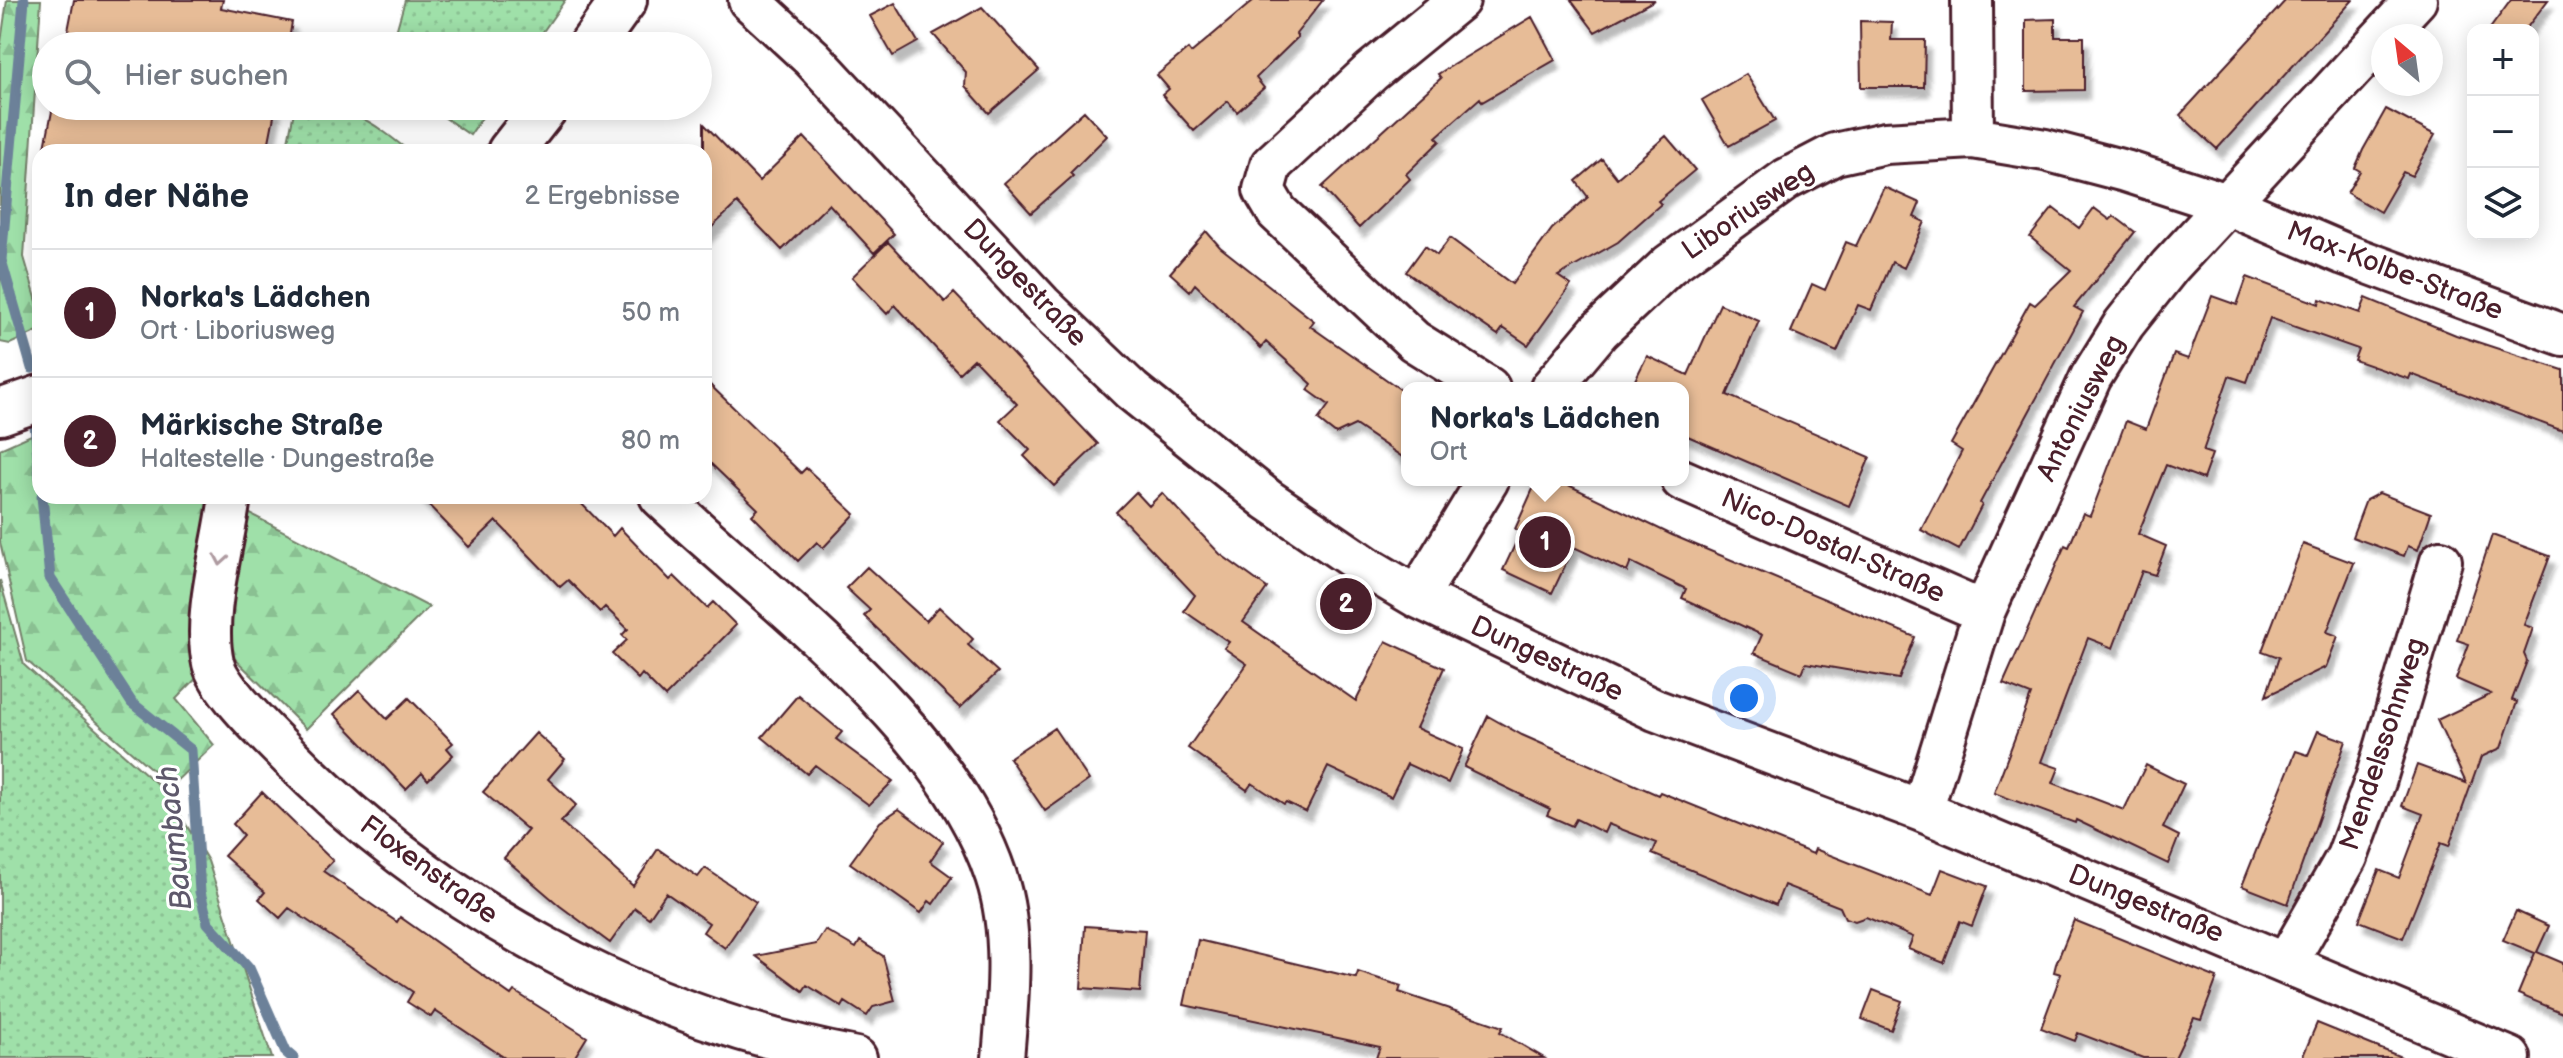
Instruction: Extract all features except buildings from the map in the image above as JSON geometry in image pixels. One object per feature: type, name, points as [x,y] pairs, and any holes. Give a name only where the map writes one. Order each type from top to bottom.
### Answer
[{"type":"main road","points":[[601,32],[624,0]]},
{"type":"main road","points":[[516,144],[535,120]]},
{"type":"main road","points":[[0,412],[32,401]]},
{"type":"street","name":"Dungestraße","points":[[749,0],[812,58],[1041,304],[1132,391],[1268,500],[1368,568],[1417,597],[1655,710],[1922,811],[2510,1058]]},
{"type":"street","points":[[1459,0],[1371,72],[1271,165],[1264,190],[1277,212],[1414,341],[1479,382]]},
{"type":"street","points":[[1972,0],[1973,138]]},
{"type":"street","name":"Antoniusweg","points":[[1922,811],[1984,612],[2091,377],[2124,324],[2170,266],[2416,0]]},
{"type":"street","name":"Liboriusweg","points":[[1556,382],[1599,331],[1669,265],[1787,179],[1835,154],[1885,143],[1973,138],[2045,150],[2125,171],[2227,204]]},
{"type":"street","name":"Max-Kolbe-Straße","points":[[2227,204],[2344,254],[2563,335]]},
{"type":"street","name":"Nico-Dostal-Straße","points":[[1689,483],[1984,612]]},
{"type":"street","points":[[1417,597],[1484,486]]},
{"type":"street","name":"Floxenstraße","points":[[229,504],[210,624],[214,666],[247,714],[340,804],[425,874],[546,948],[641,993],[723,1024],[839,1056]]},
{"type":"street","points":[[669,504],[860,679],[920,746],[957,795],[997,878],[1006,937],[1008,997],[1003,1058]]},
{"type":"street","name":"Mendelssohnweg","points":[[2287,962],[2347,857],[2367,805],[2441,561]]},
{"type":"green space","points":[[7,0],[41,0],[39,32],[32,32],[33,120],[24,257],[32,284],[32,334],[10,344],[0,342],[0,49]]},
{"type":"green space","points":[[405,0],[565,0],[543,32],[396,32]]},
{"type":"green space","points":[[292,120],[365,120],[400,144],[288,144]]},
{"type":"green space","points":[[448,120],[480,120],[470,135]]},
{"type":"green space","points":[[32,435],[32,504],[231,504],[429,607],[306,729],[225,649],[176,699],[214,745],[171,786],[27,661],[0,542],[0,449]]},
{"type":"green space","points":[[0,580],[24,665],[167,793],[208,861],[272,1058],[0,1058]]},
{"type":"waterway","name":"Baumbach","points":[[24,0],[1,260],[32,368]]},
{"type":"waterway","name":"Baumbach","points":[[43,504],[50,578],[132,703],[191,750],[200,892],[208,923],[249,968],[286,1052],[293,1058]]},
{"type":"place","name":"Norka's Lädchen","points":[[1545,542]]},
{"type":"place","name":"Märkische Straße","points":[[1346,604]]}]
